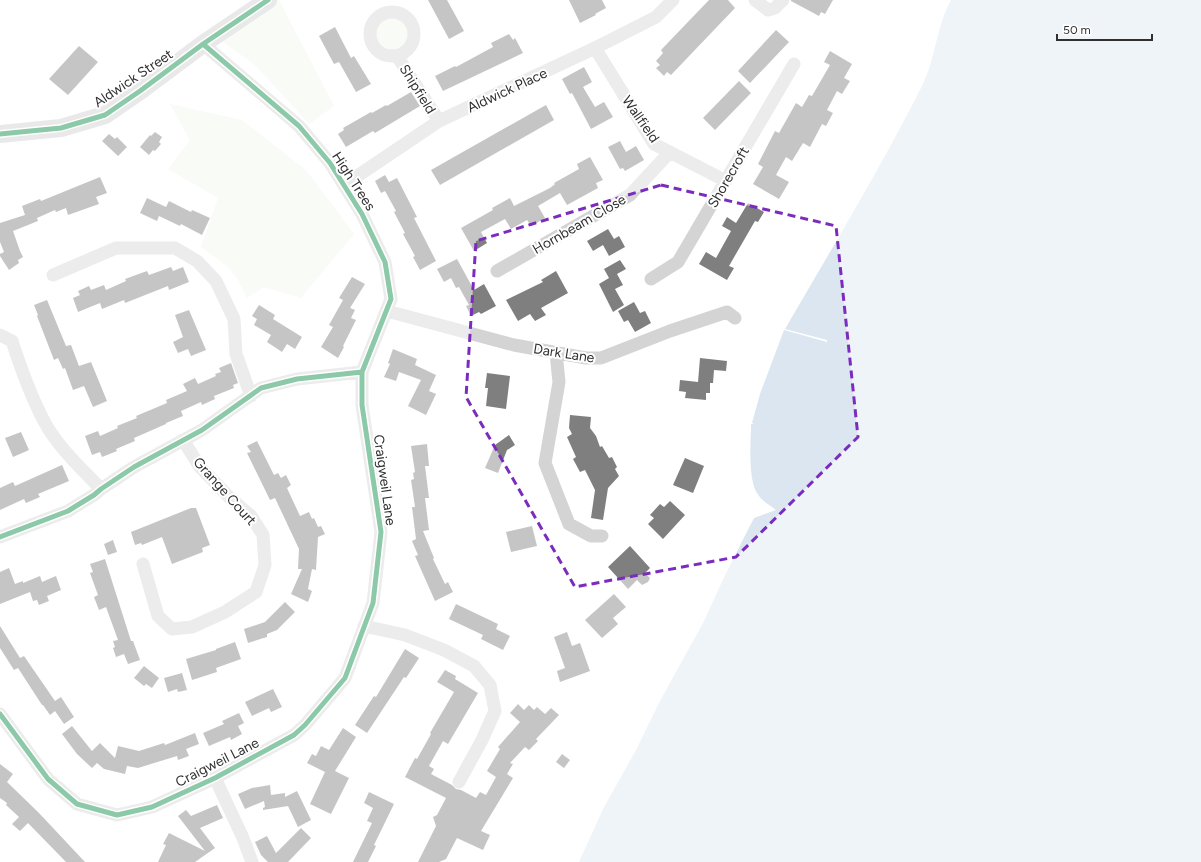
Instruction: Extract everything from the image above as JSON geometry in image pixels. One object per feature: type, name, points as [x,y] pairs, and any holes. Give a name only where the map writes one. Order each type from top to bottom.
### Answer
[{"type":"street","name":"Aldwick Street","points":[[0,134],[61,128],[105,115],[268,0]]},
{"type":"street","name":"Aldwick Place","points":[[344,185],[439,122],[595,48],[656,17],[673,0]]},
{"type":"street","points":[[755,0],[768,10],[775,8],[783,0]]},
{"type":"street","name":"High Trees","points":[[204,44],[299,126],[330,163],[362,214],[385,262],[391,299],[362,372]]},
{"type":"street","name":"Wallfield","points":[[595,48],[654,144],[726,181]]},
{"type":"street","name":"Shipfield","points":[[397,56],[439,122]]},
{"type":"street","name":"Shorecroft","points":[[652,279],[678,262],[794,64]]},
{"type":"street","name":"Hornbeam Close","points":[[498,271],[630,195],[670,152]]},
{"type":"street","points":[[53,275],[116,248],[175,248],[196,261],[216,281],[234,319],[236,354],[251,396]]},
{"type":"street","name":"Dark Lane","points":[[387,311],[514,345],[586,358],[601,358],[670,331],[727,312],[735,318]]},
{"type":"street","points":[[0,335],[12,341],[26,381],[46,424],[68,455],[101,489]]},
{"type":"street","points":[[556,353],[559,382],[545,463],[569,524],[592,536],[602,536]]},
{"type":"street","points":[[0,536],[68,510],[94,495],[134,467],[202,430],[261,388],[297,379],[362,372]]},
{"type":"street","name":"Craigweil Lane","points":[[0,714],[48,779],[77,804],[117,815],[152,807],[215,778],[294,735],[305,725],[345,678],[373,604],[381,532],[362,405],[362,372]]},
{"type":"street","name":"Grange Court","points":[[143,564],[158,616],[172,629],[192,627],[225,612],[256,592],[265,565],[263,535],[251,516],[230,498],[200,467],[183,440]]},
{"type":"street","points":[[364,626],[405,635],[444,650],[474,666],[490,685],[495,712],[482,740],[459,782]]},
{"type":"street","points":[[215,778],[243,838],[252,862]]},
{"type":"highlighted area","points":[[661,185],[836,226],[858,437],[736,557],[575,587],[466,397],[476,241]]},
{"type":"shaded area","points":[[276,0],[279,0],[334,106],[309,124],[255,65],[223,42]]},
{"type":"shaded area","points":[[951,0],[1201,0],[1201,862],[579,862],[603,809],[703,623],[754,518],[776,510],[765,502],[755,490],[751,472],[751,424],[754,424],[752,423],[760,394],[784,330],[827,342],[827,340],[785,329],[873,178],[922,86],[927,75],[942,21]]},
{"type":"shaded area","points":[[392,15],[405,21],[411,34],[405,47],[392,53],[379,47],[373,34],[379,21]]},
{"type":"shaded area","points":[[170,104],[242,120],[306,170],[354,234],[301,298],[264,287],[247,298],[237,278],[227,266],[201,247],[218,198],[168,169],[190,140]]},
{"type":"building","points":[[428,0],[447,0],[464,31],[449,39]]},
{"type":"building","points":[[569,0],[602,0],[606,8],[580,23]]},
{"type":"building","points":[[709,0],[728,0],[735,8],[671,75],[667,72],[664,76],[656,68],[660,65],[656,61],[663,53],[661,50]]},
{"type":"building","points":[[791,0],[833,0],[825,14],[821,12],[819,16]]},
{"type":"building","points":[[335,27],[351,58],[354,56],[371,84],[356,92],[339,62],[334,64],[319,36]]},
{"type":"building","points":[[776,30],[789,42],[750,83],[738,71]]},
{"type":"building","points":[[509,34],[513,40],[515,38],[523,53],[443,91],[435,76],[455,66],[456,67],[493,47],[491,43]]},
{"type":"building","points":[[79,46],[98,62],[68,95],[49,79]]},
{"type":"building","points":[[830,51],[852,64],[844,78],[850,81],[842,94],[837,91],[827,110],[833,113],[826,126],[822,124],[810,147],[803,143],[792,161],[786,157],[776,175],[789,182],[779,199],[753,184],[763,167],[758,164],[775,131],[779,133],[796,103],[802,107],[809,95],[812,96],[830,65],[824,62]]},
{"type":"building","points":[[584,67],[592,82],[583,87],[595,107],[604,102],[613,117],[591,129],[572,93],[570,94],[562,79]]},
{"type":"building","points":[[739,81],[751,93],[715,130],[703,118]]},
{"type":"building","points":[[411,92],[420,106],[375,133],[373,131],[346,147],[338,134],[344,130],[343,128]]},
{"type":"building","points":[[546,105],[554,120],[440,185],[431,170]]},
{"type":"building","points":[[155,132],[162,137],[159,142],[161,144],[149,155],[140,147],[150,135],[151,136]]},
{"type":"building","points":[[109,134],[115,139],[117,137],[127,147],[118,156],[102,141]]},
{"type":"building","points":[[620,141],[626,152],[636,146],[644,160],[625,171],[623,168],[620,169],[608,147]]},
{"type":"building","points":[[590,157],[603,180],[596,183],[598,188],[567,205],[560,193],[538,206],[545,218],[531,226],[527,220],[511,229],[505,219],[481,232],[487,243],[474,251],[461,228],[493,210],[492,208],[510,198],[514,206],[550,188],[555,184],[554,183],[579,169],[577,164]]},
{"type":"building","points":[[385,175],[389,182],[397,178],[417,217],[414,218],[436,261],[420,270],[413,257],[415,256],[403,234],[405,233],[394,212],[396,211],[385,191],[381,193],[375,181]]},
{"type":"building","points":[[100,177],[107,193],[96,197],[99,204],[68,215],[66,208],[56,212],[55,210],[37,218],[38,221],[13,231],[23,257],[18,260],[19,263],[9,270],[0,256],[0,254],[4,252],[0,242],[0,223],[25,215],[22,206],[40,199],[41,201]]},
{"type":"building","points":[[147,198],[166,207],[169,201],[191,212],[192,210],[210,218],[202,235],[181,224],[180,226],[159,216],[157,221],[140,213]]},
{"type":"building","points":[[748,203],[764,212],[758,222],[755,221],[729,266],[734,268],[727,280],[699,264],[706,252],[716,258],[731,231],[722,226],[727,217],[736,223]]},
{"type":"building","points":[[608,229],[614,239],[619,236],[625,247],[609,256],[603,245],[593,251],[587,241]]},
{"type":"building","points":[[457,259],[474,290],[484,284],[496,306],[481,314],[479,312],[471,316],[466,306],[469,305],[459,287],[456,288],[451,278],[444,282],[437,269]]},
{"type":"building","points":[[620,260],[626,269],[617,274],[623,285],[615,289],[624,305],[613,312],[599,284],[609,278],[604,269]]},
{"type":"building","points":[[171,267],[173,271],[183,267],[189,282],[169,290],[168,286],[125,303],[124,300],[102,309],[100,303],[78,312],[73,298],[80,295],[78,291],[89,286],[91,290],[104,285],[106,290],[126,281],[125,279],[147,271],[149,275]]},
{"type":"building","points":[[556,271],[568,293],[541,308],[546,315],[535,321],[530,314],[518,321],[506,300],[543,282],[541,280]]},
{"type":"building","points":[[352,277],[365,284],[350,308],[355,310],[351,318],[356,320],[338,358],[321,347],[333,327],[329,325],[343,300],[339,298]]},
{"type":"building","points":[[47,300],[66,346],[71,345],[79,366],[91,362],[107,401],[93,407],[84,386],[73,390],[65,368],[63,369],[58,358],[54,360],[34,305]]},
{"type":"building","points":[[634,302],[640,313],[645,311],[651,323],[635,332],[628,320],[624,322],[618,311]]},
{"type":"building","points":[[259,305],[275,315],[273,319],[302,337],[295,349],[287,344],[282,352],[267,342],[271,335],[254,325],[257,319],[252,316]]},
{"type":"building","points":[[189,310],[206,350],[191,356],[188,349],[178,353],[173,342],[183,337],[175,315]]},
{"type":"building","points":[[393,349],[417,359],[415,365],[436,375],[429,391],[436,394],[426,415],[408,406],[421,380],[399,372],[396,381],[384,377],[390,364],[388,363]]},
{"type":"building","points":[[700,358],[727,361],[726,371],[714,370],[713,383],[710,383],[710,393],[706,393],[706,400],[685,398],[686,392],[679,391],[680,380],[698,382]]},
{"type":"building","points":[[231,363],[238,383],[233,385],[234,388],[214,396],[215,399],[202,405],[201,402],[181,411],[183,416],[134,438],[135,441],[116,449],[117,451],[102,457],[100,452],[92,455],[85,436],[98,431],[100,436],[118,428],[117,426],[167,403],[166,400],[187,391],[183,384],[195,378],[198,384],[216,376],[215,374],[221,372],[219,368]]},
{"type":"building","points":[[487,373],[510,376],[506,409],[486,406],[488,388],[485,388]]},
{"type":"building","points":[[570,415],[591,417],[590,428],[596,436],[600,447],[602,446],[609,458],[612,457],[617,467],[615,469],[619,476],[608,488],[603,520],[591,518],[595,490],[585,470],[580,472],[573,459],[576,457],[567,437],[572,434],[569,428]]},
{"type":"building","points":[[21,432],[29,450],[13,457],[5,438]]},
{"type":"building","points":[[509,435],[515,445],[507,450],[498,473],[485,468],[495,445]]},
{"type":"building","points":[[257,441],[274,475],[278,473],[281,478],[286,475],[291,485],[287,488],[300,516],[309,512],[312,519],[314,518],[318,527],[321,526],[325,534],[318,537],[316,570],[312,569],[308,589],[312,591],[308,602],[291,594],[302,569],[298,569],[299,549],[275,498],[270,500],[247,453],[251,452],[247,446]]},
{"type":"building","points":[[427,444],[429,466],[425,466],[429,498],[425,498],[429,530],[423,531],[434,558],[433,559],[445,584],[448,582],[453,592],[435,601],[415,556],[418,555],[412,541],[416,539],[412,507],[415,507],[411,480],[414,479],[413,473],[415,472],[411,446]]},
{"type":"building","points":[[685,458],[704,466],[693,493],[673,485]]},
{"type":"building","points":[[62,465],[69,481],[38,494],[40,497],[26,503],[24,499],[0,510],[0,488],[13,482],[15,486]]},
{"type":"building","points":[[670,501],[685,515],[663,539],[648,524],[654,518],[650,515],[660,504],[664,507]]},
{"type":"building","points":[[191,508],[196,508],[210,545],[202,548],[203,552],[172,564],[162,537],[142,545],[141,543],[135,545],[131,532]]},
{"type":"building","points":[[532,526],[537,546],[511,552],[506,532]]},
{"type":"building","points":[[113,540],[117,552],[108,555],[104,544]]},
{"type":"building","points":[[630,546],[650,568],[645,573],[650,578],[648,582],[642,585],[637,580],[628,589],[608,567]]},
{"type":"building","points":[[105,559],[131,641],[133,641],[140,660],[128,664],[124,654],[116,657],[113,648],[115,647],[113,641],[118,640],[106,607],[99,610],[94,597],[98,595],[90,573],[93,572],[90,564]]},
{"type":"building","points":[[9,568],[15,584],[23,581],[23,583],[40,576],[42,582],[56,576],[61,590],[47,596],[49,601],[39,605],[37,600],[33,601],[30,592],[0,604],[0,572]]},
{"type":"building","points":[[614,594],[626,607],[613,618],[618,624],[602,638],[585,620]]},
{"type":"building","points":[[285,602],[295,612],[277,630],[267,634],[267,637],[248,643],[244,629],[265,622]]},
{"type":"building","points":[[456,604],[498,624],[496,629],[510,636],[503,650],[481,639],[483,635],[449,619]]},
{"type":"building","points":[[0,626],[20,658],[24,656],[55,701],[61,697],[74,717],[64,724],[55,711],[50,715],[18,668],[14,670],[0,648]]},
{"type":"building","points":[[567,632],[572,646],[580,643],[590,671],[560,682],[557,671],[565,668],[554,637]]},
{"type":"building","points":[[235,642],[241,659],[216,668],[217,672],[192,680],[186,659],[216,650]]},
{"type":"building","points":[[405,649],[419,658],[406,678],[404,677],[367,733],[355,725],[374,696],[376,697]]},
{"type":"building","points":[[144,666],[159,678],[152,688],[146,684],[144,686],[134,678]]},
{"type":"building","points":[[445,670],[456,676],[455,679],[478,693],[448,744],[443,741],[429,766],[434,769],[431,774],[452,785],[456,789],[476,798],[480,792],[486,795],[496,777],[487,771],[500,749],[498,747],[520,722],[510,713],[518,704],[524,710],[529,705],[534,710],[537,707],[545,714],[551,708],[559,715],[536,739],[538,741],[529,750],[525,747],[510,763],[513,764],[507,774],[513,778],[481,831],[490,835],[483,850],[457,838],[446,859],[439,862],[418,862],[436,826],[433,817],[437,815],[446,798],[405,777],[415,758],[417,759],[454,692],[437,682]]},
{"type":"building","points":[[182,673],[187,690],[178,692],[177,689],[168,692],[164,678]]},
{"type":"building","points":[[273,689],[282,707],[271,712],[269,708],[252,716],[245,702]]},
{"type":"building","points":[[239,713],[244,723],[238,726],[242,734],[231,740],[230,737],[209,746],[203,733],[224,724],[222,721]]},
{"type":"building","points":[[72,726],[92,751],[100,743],[115,758],[118,746],[139,751],[164,743],[165,745],[195,733],[199,744],[186,749],[189,756],[178,760],[177,756],[138,768],[127,766],[125,774],[104,769],[97,763],[92,768],[77,754],[62,734]]},
{"type":"building","points":[[343,728],[356,737],[335,771],[349,778],[331,814],[310,804],[325,772],[307,763],[312,754],[316,756],[321,746],[329,750]]},
{"type":"building","points":[[562,754],[570,760],[564,768],[556,762]]},
{"type":"building","points":[[0,764],[13,774],[7,782],[38,812],[85,862],[66,862],[28,823],[20,831],[12,824],[19,817],[6,805],[7,803],[0,798]]},
{"type":"building","points":[[270,785],[271,795],[285,793],[285,797],[297,791],[311,820],[298,827],[288,806],[263,810],[265,807],[264,801],[245,809],[238,794],[252,788]]},
{"type":"building","points":[[369,792],[394,804],[374,845],[376,846],[368,862],[353,862],[372,823],[367,821],[373,808],[364,803]]},
{"type":"building","points":[[217,805],[223,818],[200,828],[215,848],[195,862],[158,862],[166,845],[163,844],[169,833],[205,851],[178,816],[186,810],[191,816]]},
{"type":"building","points":[[301,828],[311,838],[288,862],[268,862],[261,855],[255,842],[267,836],[276,853]]},
{"type":"cycle path","points":[[0,134],[61,128],[105,115],[203,44],[268,0]]},
{"type":"cycle path","points":[[0,714],[48,779],[77,804],[117,815],[152,807],[215,778],[294,735],[305,725],[345,678],[373,603],[381,532],[362,405],[362,372],[391,299],[385,262],[362,214],[330,163],[299,126],[203,44]]},
{"type":"cycle path","points":[[0,537],[68,511],[134,467],[202,430],[261,388],[297,379],[362,372]]}]
